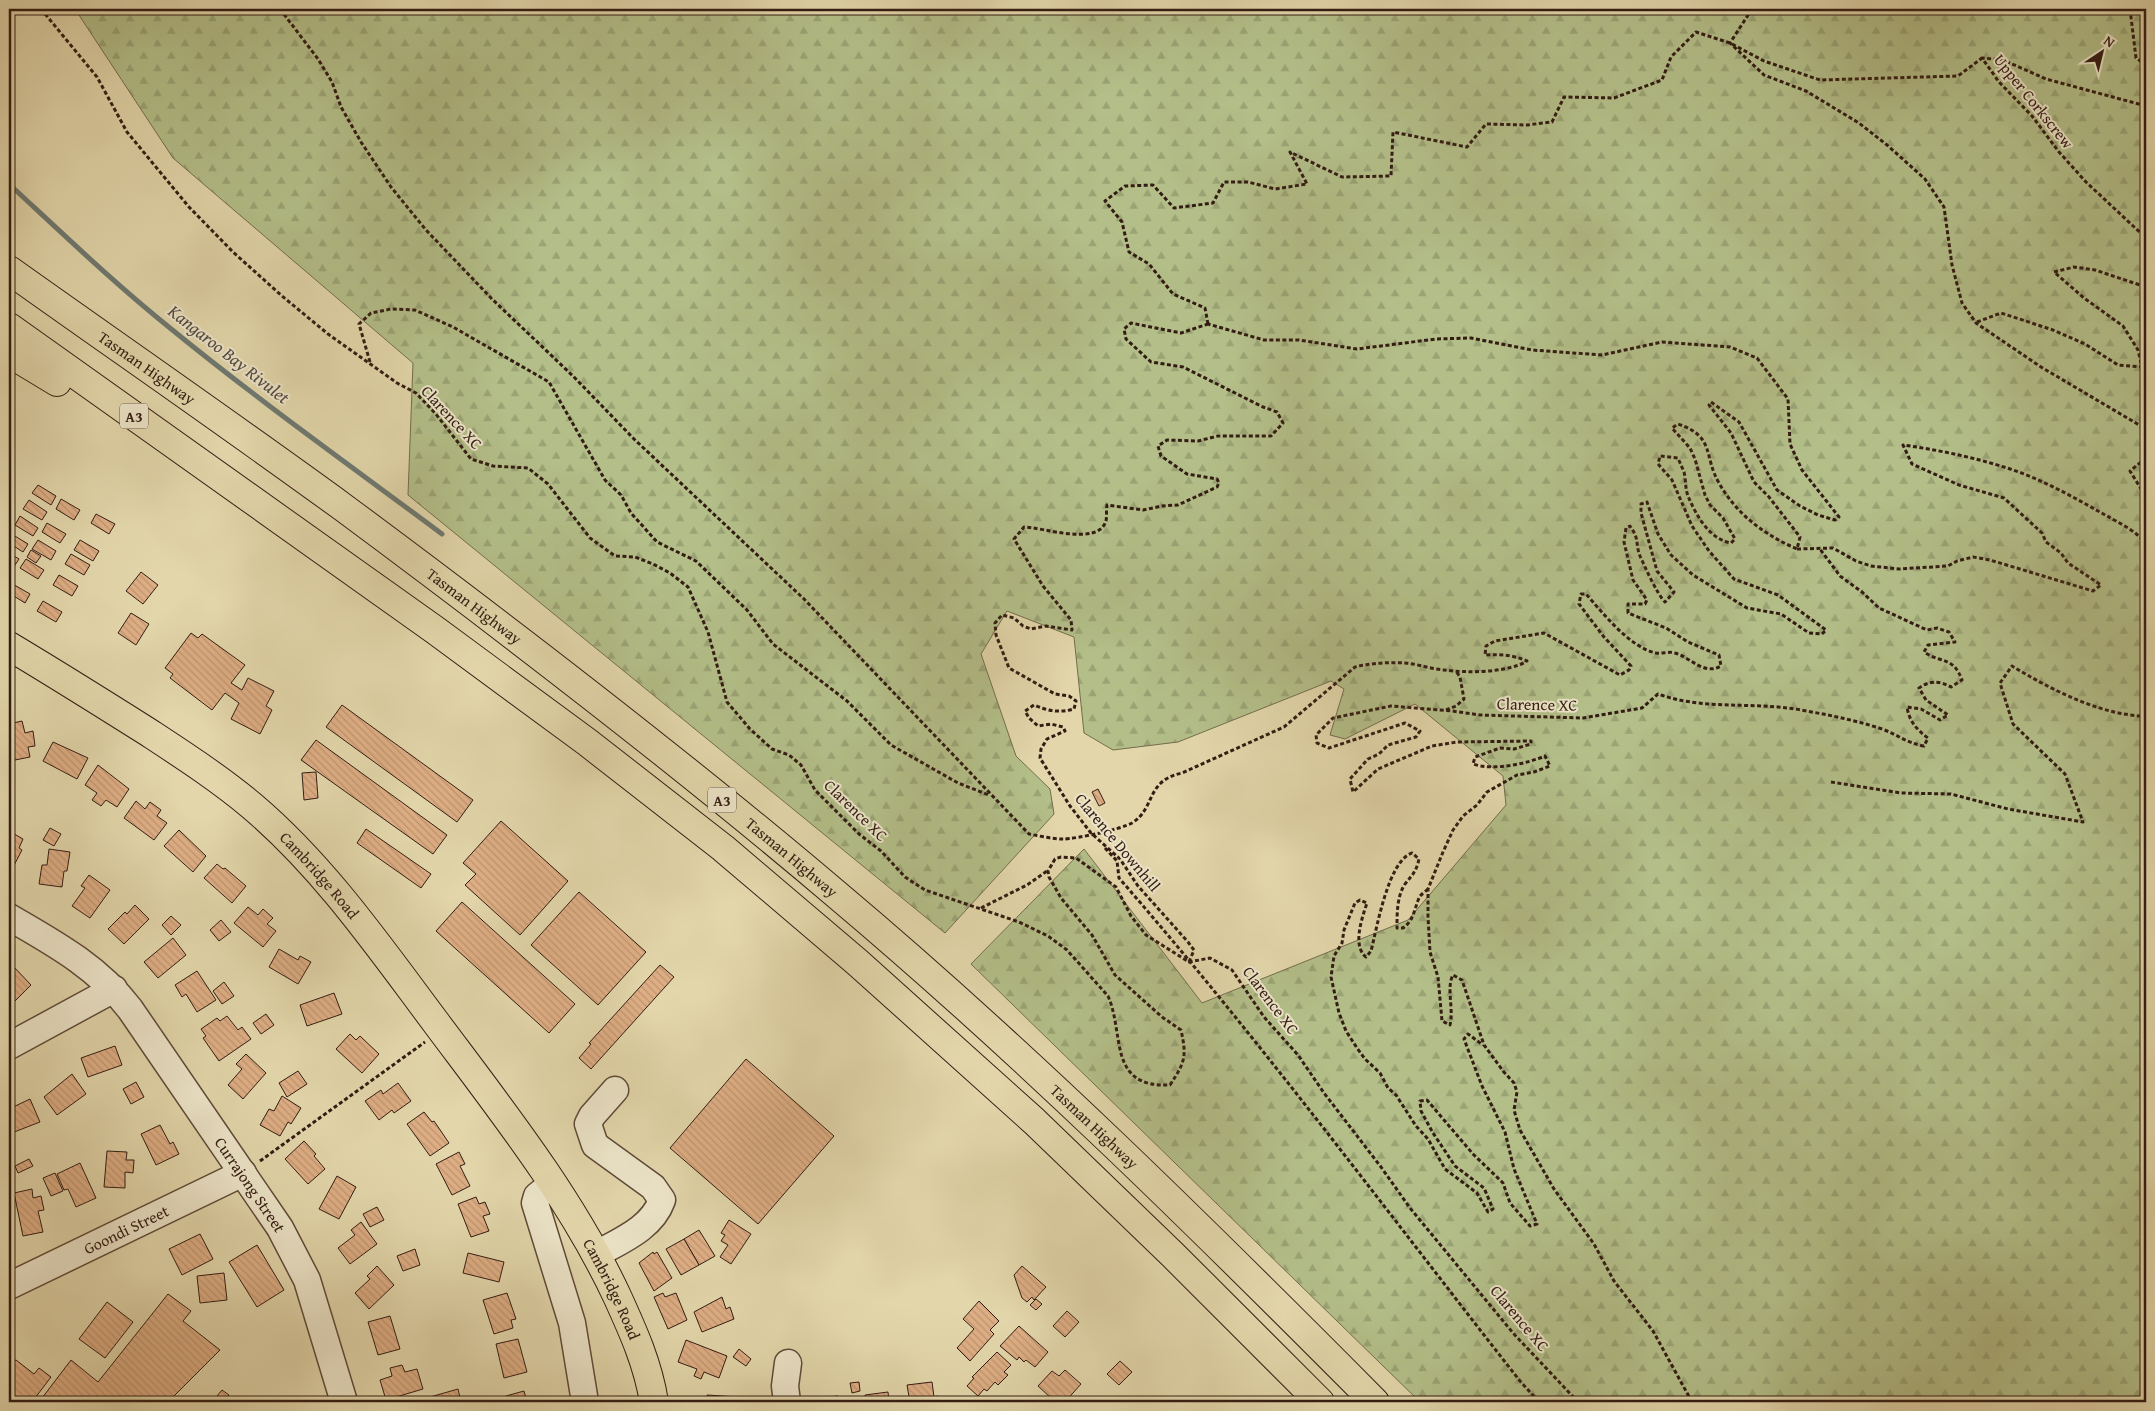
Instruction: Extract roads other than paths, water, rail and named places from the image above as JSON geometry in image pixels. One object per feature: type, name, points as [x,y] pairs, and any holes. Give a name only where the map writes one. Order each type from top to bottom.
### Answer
[{"type":"main road","points":[[9,252],[142,351],[340,505]]},
{"type":"main road","name":"Tasman Highway","points":[[9,270],[340,505],[552,664],[662,751],[837,895],[964,1006],[1135,1163],[1375,1402]]},
{"type":"main road","name":"A3","points":[[9,328],[435,630],[587,742],[723,848],[857,962],[1041,1128],[1173,1254],[1320,1402]]},
{"type":"main road","points":[[9,353],[259,505]]},
{"type":"main road","name":"Cambridge Road","points":[[9,646],[60,676],[179,753],[252,806],[302,854],[338,895],[484,1086],[577,1219],[598,1254],[639,1342],[654,1402]]},
{"type":"street","name":"Currajong Street","points":[[9,917],[76,958],[96,972],[114,989],[243,1173],[280,1228],[308,1280],[344,1402]]},
{"type":"street","points":[[9,1046],[114,989]]},
{"type":"street","points":[[598,1254],[646,1225],[658,1212],[662,1200],[653,1187],[595,1145],[588,1124],[592,1116],[615,1090]]},
{"type":"street","name":"Goondi Street","points":[[9,1286],[243,1173]]},
{"type":"street","points":[[552,1184],[537,1196],[535,1202],[572,1323],[579,1355],[585,1402]]},
{"type":"street","points":[[787,1402],[785,1386],[788,1363]]},
{"type":"waterway","name":"Kangaroo Bay Rivulet","points":[[9,184],[108,276],[203,355],[442,534]]}]
